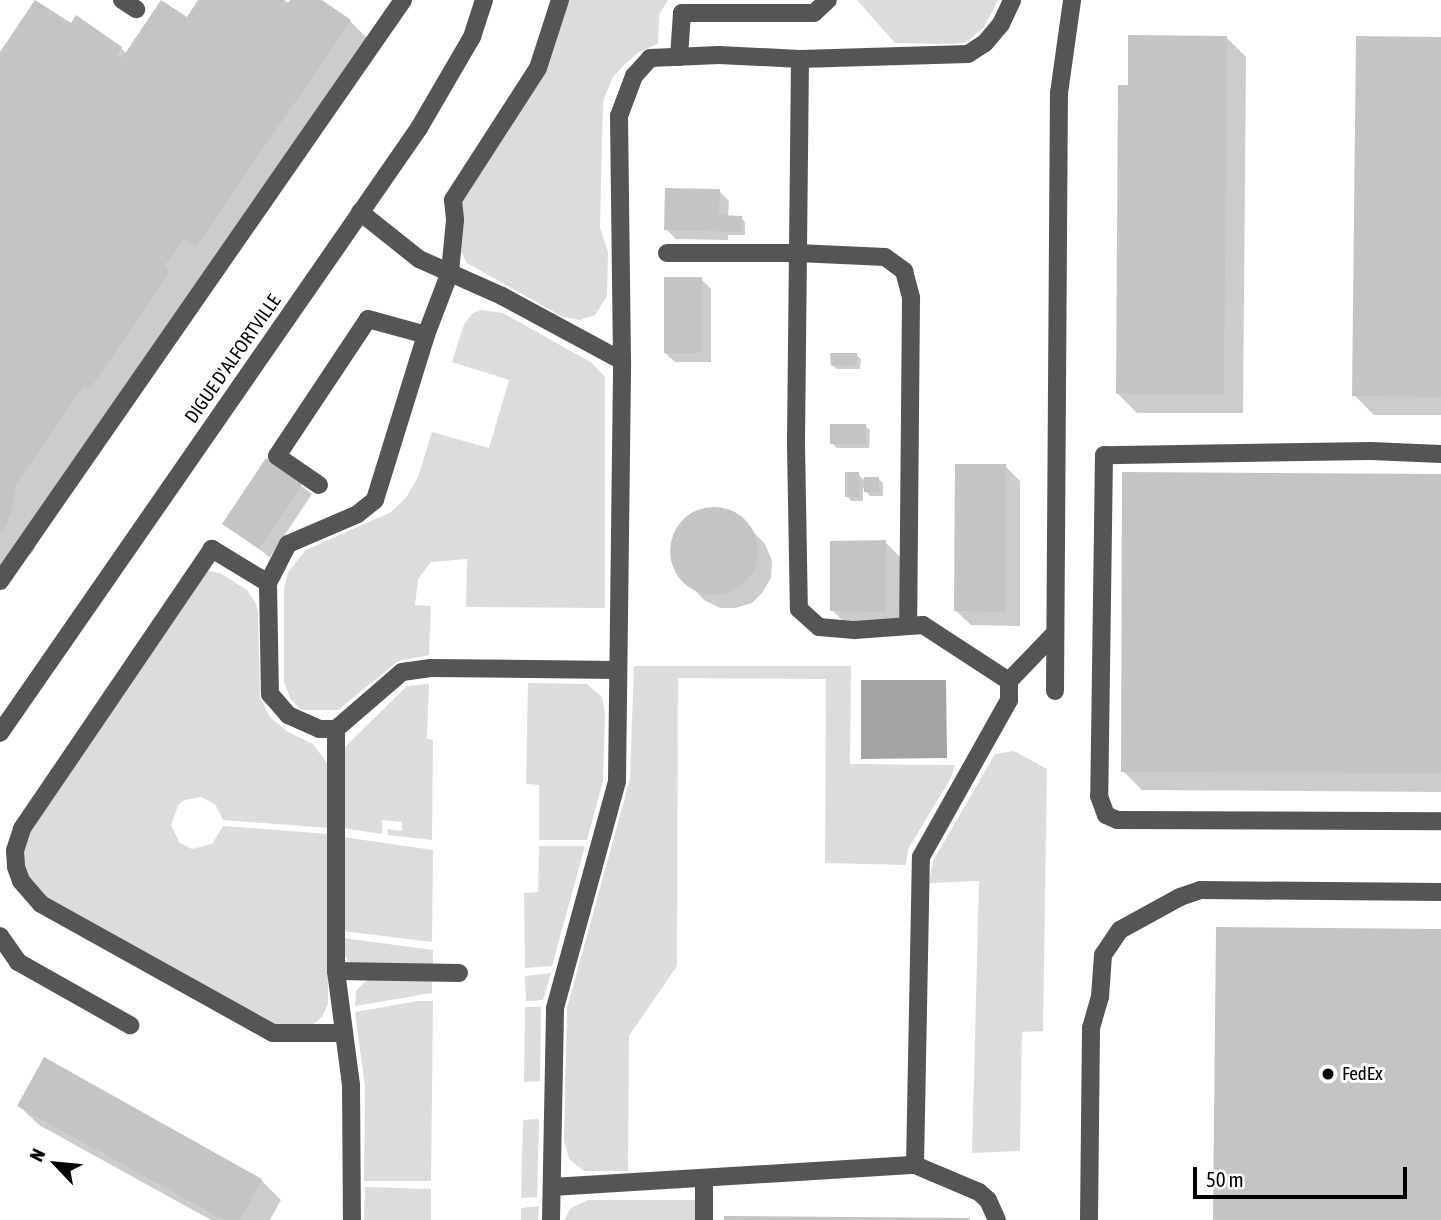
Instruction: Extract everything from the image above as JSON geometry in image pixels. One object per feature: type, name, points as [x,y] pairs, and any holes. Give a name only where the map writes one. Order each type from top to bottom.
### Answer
[{"type":"street","points":[[0,581],[403,0]]},
{"type":"street","name":"DIGUE D'ALFORTVILLE","points":[[0,733],[419,128],[472,37],[484,0]]},
{"type":"street","points":[[560,0],[538,68],[457,189],[453,200],[455,220],[450,272],[426,335],[375,500],[358,514],[288,544],[268,583],[270,694],[288,715],[319,729],[336,729],[402,672],[431,668],[618,670]]},
{"type":"street","points":[[679,57],[682,13],[814,13],[828,0]]},
{"type":"street","points":[[551,1220],[555,1008],[617,781],[622,361],[619,116],[634,76],[650,58],[800,59],[968,54],[985,43],[1001,24],[1012,0]]},
{"type":"street","points":[[1055,691],[1059,93],[1072,0]]},
{"type":"street","points":[[800,59],[796,444],[799,609],[819,627],[855,630],[923,625],[1009,681]]},
{"type":"street","points":[[360,212],[419,259],[502,296],[622,361]]},
{"type":"street","points":[[667,253],[798,253],[885,257],[904,271],[911,298],[908,626]]},
{"type":"street","points":[[319,485],[277,456],[368,319],[426,335]]},
{"type":"street","points":[[1441,454],[1371,452],[1104,455],[1098,796],[1106,815],[1117,820],[1441,821]]},
{"type":"street","points":[[268,583],[212,549],[22,830],[15,851],[16,867],[21,881],[41,904],[273,1033],[344,1033]]},
{"type":"street","points":[[915,1165],[921,857],[1009,700],[1009,681],[1055,633]]},
{"type":"street","points":[[336,729],[336,971],[351,1085],[352,1220]]},
{"type":"street","points":[[1088,1220],[1091,1028],[1100,997],[1101,962],[1107,946],[1120,930],[1190,892],[1441,892]]},
{"type":"street","points":[[0,936],[18,962],[130,1025]]},
{"type":"street","points":[[336,971],[459,973]]},
{"type":"street","points":[[552,1187],[915,1165],[979,1192],[988,1200],[997,1220]]},
{"type":"street","points":[[704,1179],[704,1220]]},
{"type":"shaded area","points":[[567,0],[668,0],[659,15],[658,44],[639,52],[624,65],[613,77],[603,101],[600,227],[608,252],[607,296],[595,315],[580,320],[563,317],[467,263],[459,248],[460,199]]},
{"type":"shaded area","points":[[857,0],[998,0],[984,27],[966,42],[955,44],[895,43]]},
{"type":"shaded area","points":[[481,310],[503,313],[592,363],[605,377],[605,608],[466,607],[467,559],[431,562],[418,579],[415,605],[431,606],[429,655],[398,661],[338,710],[302,710],[291,700],[284,682],[284,589],[288,572],[306,550],[391,512],[406,498],[418,477],[432,432],[489,448],[509,380],[452,362],[464,324],[473,313]]},
{"type":"shaded area","points":[[209,571],[220,573],[247,590],[255,602],[258,611],[260,697],[270,717],[288,732],[313,744],[327,763],[330,778],[329,828],[223,820],[215,804],[201,797],[179,804],[171,825],[180,843],[192,849],[212,844],[223,826],[329,834],[328,1004],[322,1017],[310,1027],[277,1028],[42,898],[30,886],[22,865],[25,840],[204,574]]},
{"type":"shaded area","points":[[634,666],[851,666],[850,764],[955,765],[951,778],[908,849],[906,865],[825,863],[826,679],[678,678],[677,966],[629,1036],[628,1171],[584,1171],[569,1159],[564,1141],[567,1008],[630,779]]},
{"type":"shaded area","points":[[861,680],[946,680],[947,758],[861,759]]},
{"type":"shaded area","points":[[528,683],[587,684],[602,697],[605,714],[603,781],[587,840],[539,840],[539,785],[526,784]]},
{"type":"shaded area","points":[[429,684],[427,739],[433,740],[432,840],[388,835],[387,829],[402,831],[402,822],[382,820],[382,834],[342,828],[345,747],[407,686]]},
{"type":"shaded area","points":[[1014,751],[1047,769],[1043,1031],[1022,1032],[1020,1151],[972,1153],[979,881],[929,883],[933,861],[995,754]]},
{"type":"shaded area","points":[[343,837],[433,850],[432,942],[342,931]]},
{"type":"shaded area","points":[[539,846],[585,846],[552,966],[525,968],[524,893],[538,892]]},
{"type":"shaded area","points":[[343,938],[433,950],[433,967],[360,967],[348,961],[342,951]]},
{"type":"shaded area","points":[[551,973],[543,1000],[526,1001],[525,976]]},
{"type":"shaded area","points":[[368,979],[432,980],[432,993],[355,1006],[356,991]]},
{"type":"shaded area","points":[[433,1001],[431,1181],[364,1181],[365,1087],[355,1012]]},
{"type":"shaded area","points":[[525,1007],[541,1007],[540,1081],[524,1082]]},
{"type":"shaded area","points":[[539,1119],[537,1197],[521,1198],[523,1120]]},
{"type":"shaded area","points":[[365,1187],[431,1189],[431,1220],[364,1220]]},
{"type":"shaded area","points":[[588,1200],[696,1200],[696,1220],[564,1220],[571,1208]]},
{"type":"shaded area","points":[[539,1206],[538,1220],[521,1220],[521,1208]]},
{"type":"building","points":[[35,0],[71,23],[76,15],[122,47],[116,55],[122,58],[161,0],[187,17],[198,0],[284,0],[288,3],[290,0],[322,0],[351,20],[196,247],[184,239],[164,266],[170,271],[90,389],[84,385],[16,484],[12,509],[0,532],[0,52]]},
{"type":"building","points":[[1128,35],[1227,36],[1224,394],[1116,394],[1118,85],[1128,85]]},
{"type":"building","points":[[1356,36],[1441,37],[1441,397],[1352,396]]},
{"type":"building","points":[[665,188],[720,189],[719,215],[742,216],[741,232],[664,230]]},
{"type":"building","points":[[664,277],[702,277],[702,353],[664,353]]},
{"type":"building","points":[[830,353],[857,353],[857,365],[831,366]]},
{"type":"building","points":[[830,424],[866,424],[866,444],[830,444]]},
{"type":"building","points":[[266,458],[303,483],[259,549],[222,524]]},
{"type":"building","points":[[955,464],[1006,464],[1006,612],[954,611]]},
{"type":"building","points":[[845,472],[859,472],[860,497],[845,497]]},
{"type":"building","points":[[1122,472],[1441,474],[1441,773],[1121,772]]},
{"type":"building","points":[[864,477],[879,477],[879,492],[864,492]]},
{"type":"building","points":[[714,507],[731,511],[745,520],[754,534],[758,551],[754,568],[745,582],[731,591],[714,595],[697,591],[683,582],[674,568],[670,551],[674,534],[683,520],[697,511]]},
{"type":"building","points":[[886,540],[886,612],[830,611],[830,541]]},
{"type":"building","name":"FedEx","points":[[1216,927],[1441,929],[1441,1220],[1213,1220]]},
{"type":"building","points":[[44,1057],[262,1179],[240,1220],[224,1220],[17,1106]]},
{"type":"building","points":[[724,1216],[970,1218],[970,1220],[724,1220]]},
{"type":"place","name":"FedEx","points":[[1328,1074]]}]
